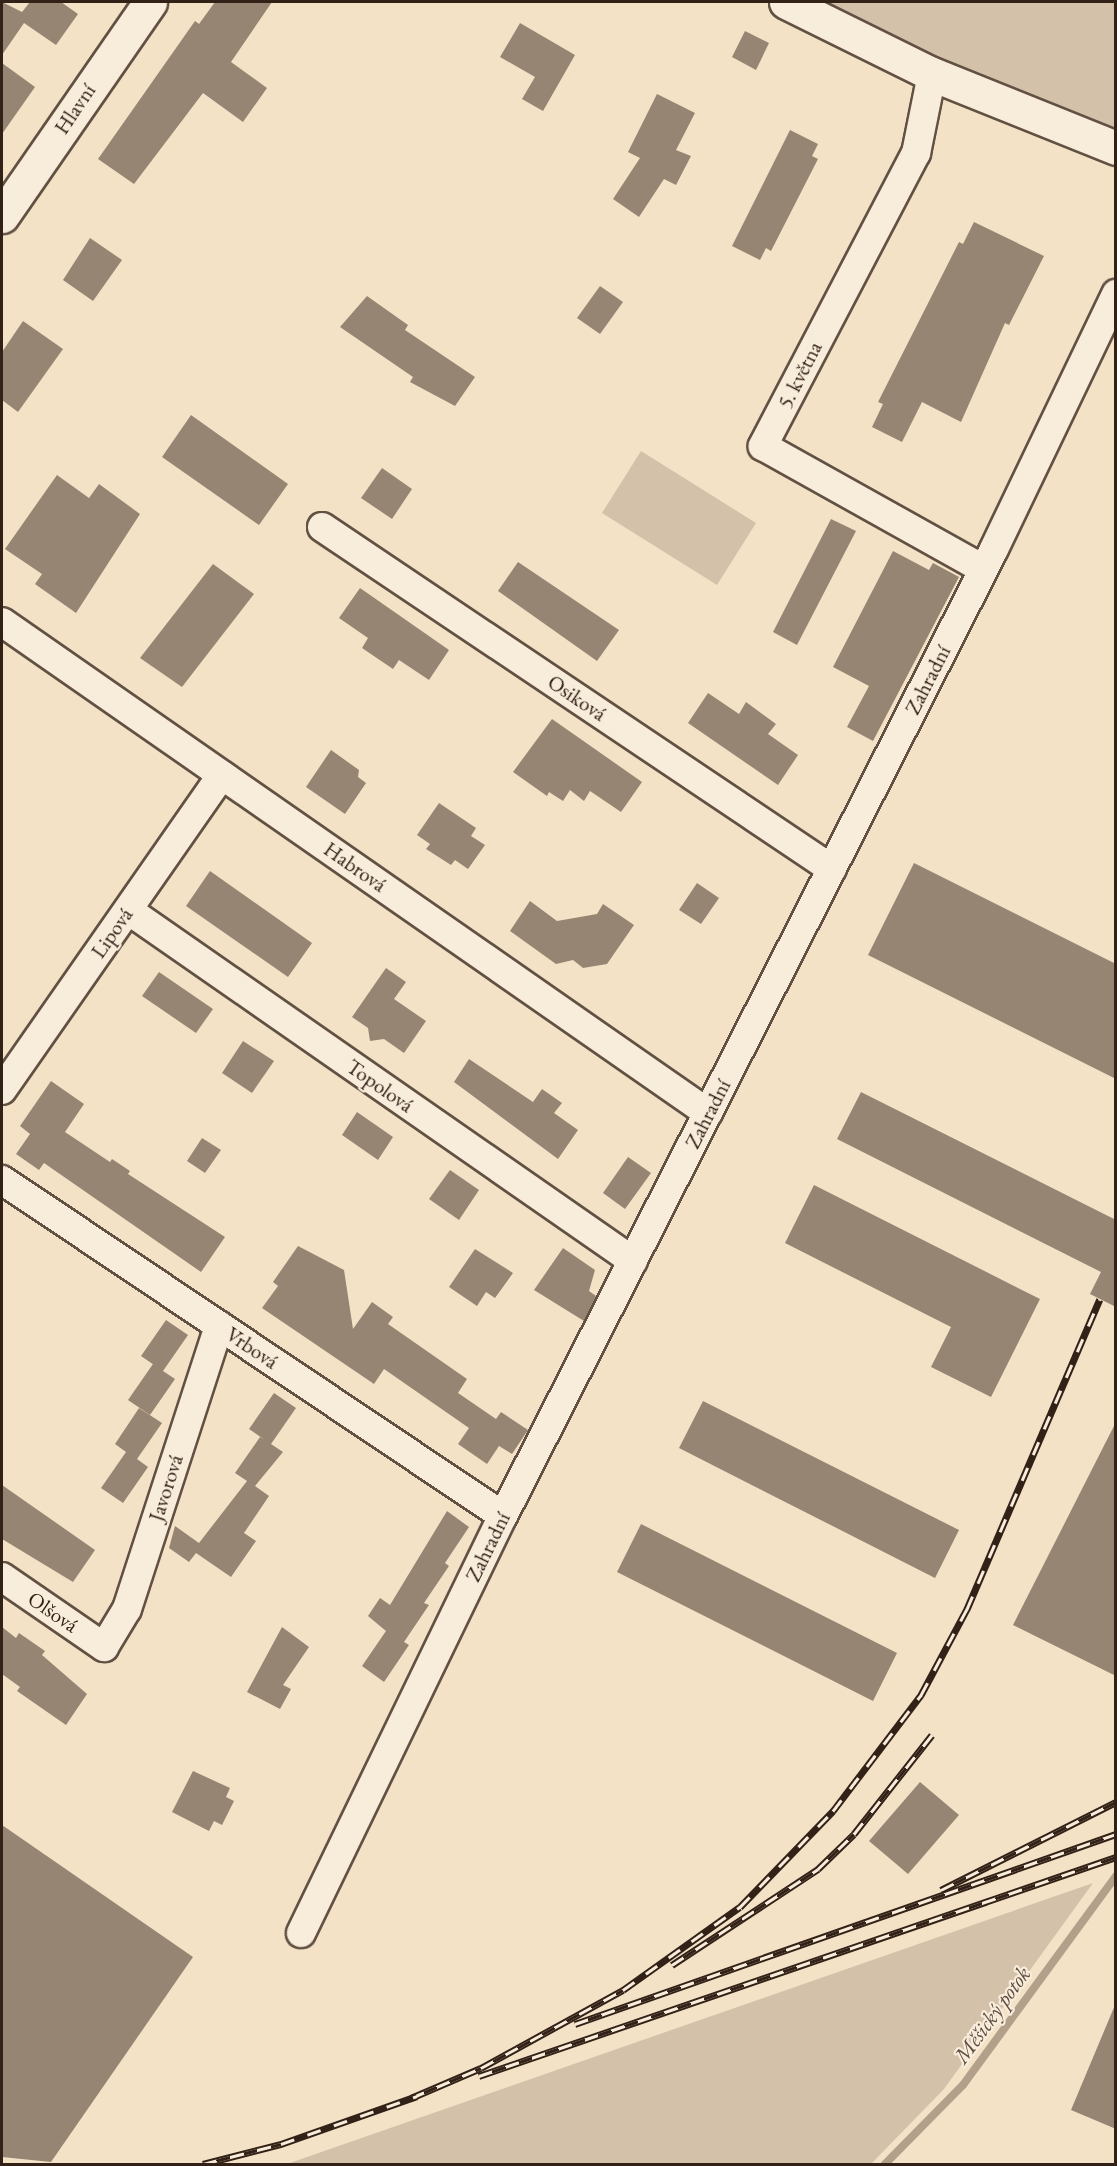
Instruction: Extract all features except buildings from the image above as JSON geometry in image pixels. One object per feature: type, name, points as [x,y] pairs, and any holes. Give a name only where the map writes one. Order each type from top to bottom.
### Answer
[{"type":"main road","name":"Hlavní","points":[[2,216],[150,2]]},
{"type":"main road","points":[[786,2],[932,74],[1116,148]]},
{"type":"street","name":"5. května","points":[[932,74],[915,153],[763,446],[983,569]]},
{"type":"street","name":"Zahradní","points":[[301,1933],[503,1516],[983,569],[1116,294]]},
{"type":"street","name":"Osiková","points":[[322,527],[832,869]]},
{"type":"street","name":"Habrová","points":[[2,622],[708,1113]]},
{"type":"street","name":"Lipová","points":[[2,1090],[222,775]]},
{"type":"street","name":"Topolová","points":[[128,910],[633,1261]]},
{"type":"street","name":"Vrbová","points":[[2,1180],[503,1516]]},
{"type":"street","name":"Javorová","points":[[104,1647],[127,1609],[219,1326]]},
{"type":"street","name":"Olšová","points":[[2,1577],[104,1647]]},
{"type":"shaded area","points":[[821,2],[1115,2],[1115,130],[963,73]]},
{"type":"shaded area","points":[[641,451],[756,523],[717,585],[602,513]]},
{"type":"shaded area","points":[[1093,1883],[944,2089],[871,2164],[287,2164]]},
{"type":"waterway","name":"Měšický potok","points":[[885,2164],[963,2085],[1116,1876]]},
{"type":"railway","points":[[411,2098],[481,2068],[623,1990],[740,1907],[833,1811],[921,1695],[967,1609],[1100,1299]]},
{"type":"railway","points":[[672,1965],[818,1869],[854,1834],[932,1735]]},
{"type":"railway","points":[[941,1890],[1116,1802]]},
{"type":"railway","points":[[575,2024],[1116,1834]]},
{"type":"railway","points":[[479,2076],[1116,1857]]},
{"type":"railway","points":[[203,2164],[281,2144],[417,2096]]}]
